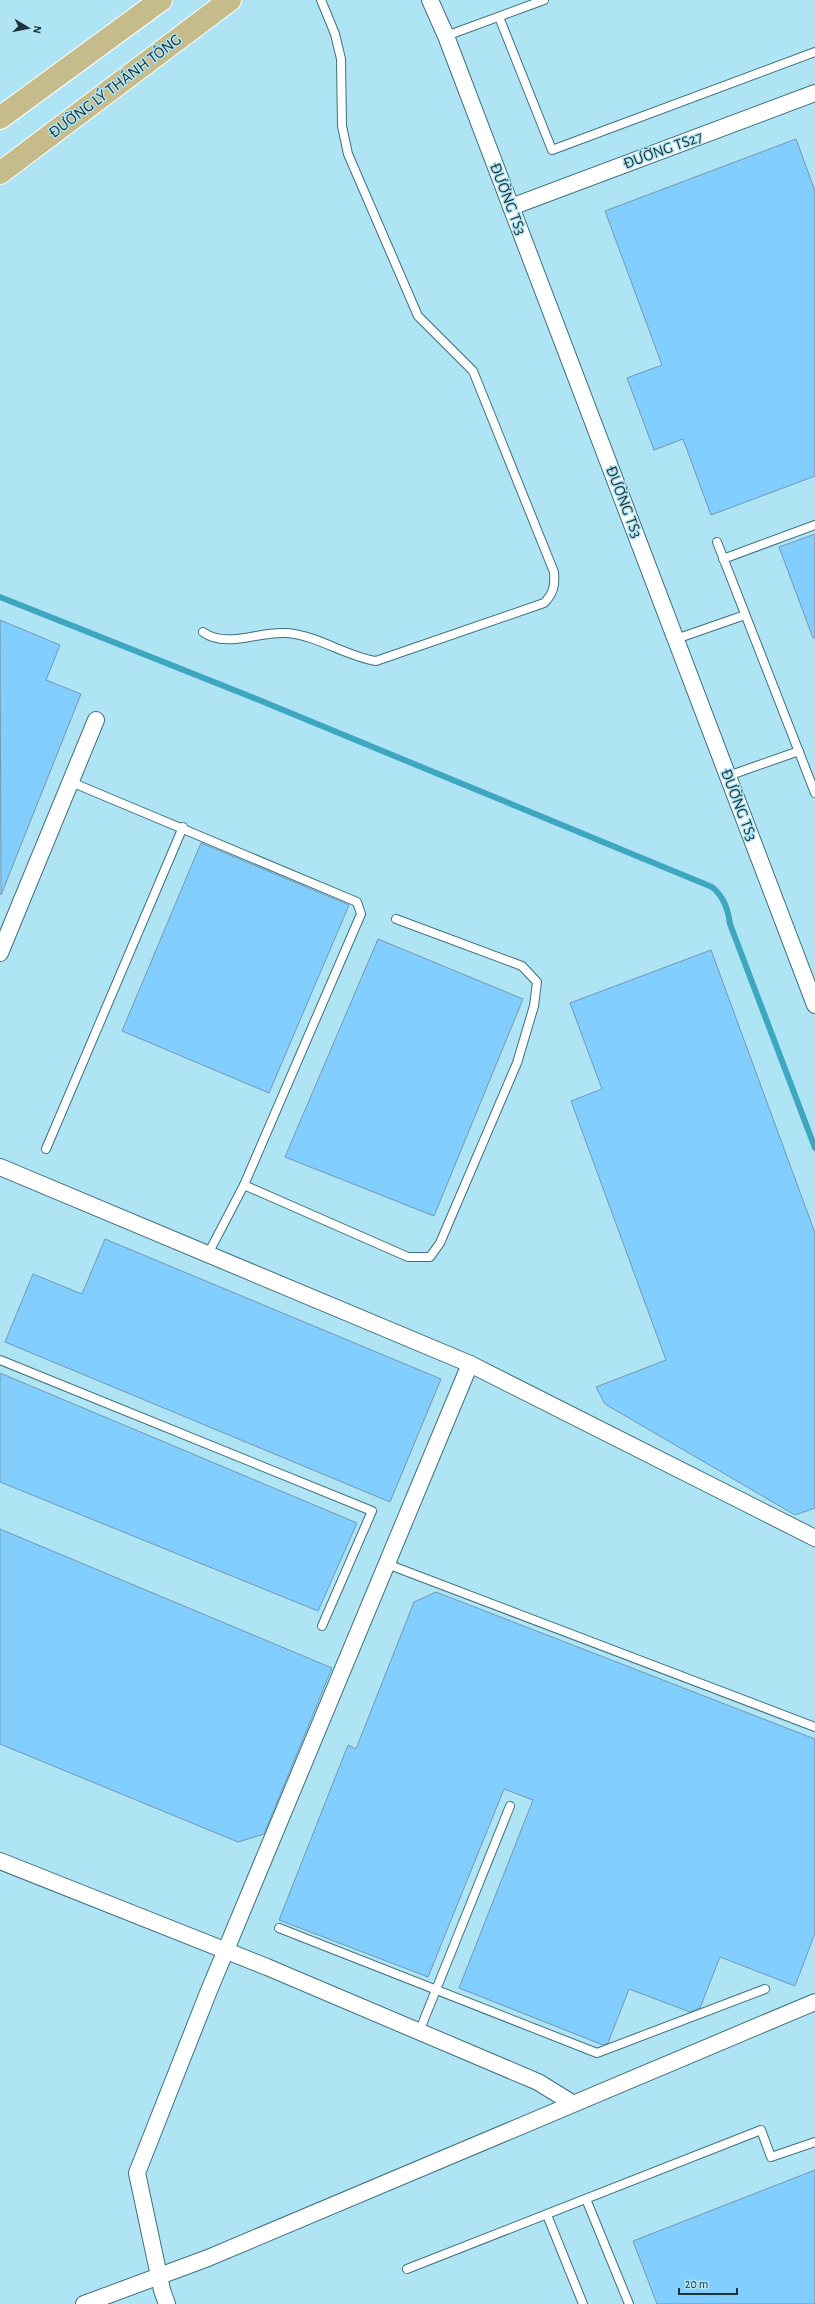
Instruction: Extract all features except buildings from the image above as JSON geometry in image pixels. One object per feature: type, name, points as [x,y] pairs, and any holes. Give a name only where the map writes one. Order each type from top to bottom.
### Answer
[{"type":"main road","points":[[0,118],[161,0]]},
{"type":"main road","name":"ĐƯỜNG LÝ THÁNH TÔNG","points":[[0,173],[230,0]]},
{"type":"street","name":"ĐƯỜNG TS3","points":[[430,0],[446,36],[815,1005]]},
{"type":"street","name":"ĐƯỜNG TS27","points":[[511,207],[815,93]]},
{"type":"street","points":[[0,953],[96,720]]},
{"type":"street","points":[[0,1167],[470,1364],[815,1538]]},
{"type":"street","points":[[167,2304],[158,2276],[137,2173],[226,1951],[470,1364]]},
{"type":"street","points":[[0,1862],[267,1967],[538,2082],[572,2103]]},
{"type":"street","points":[[84,2304],[208,2258],[572,2103],[815,2002]]},
{"type":"lane","points":[[203,632],[210,638],[224,640],[286,633],[309,638],[357,658],[376,661],[544,603],[555,587],[554,572],[473,370],[418,316],[348,154],[342,126],[341,59],[336,34],[320,0]]},
{"type":"lane","points":[[446,36],[544,0]]},
{"type":"lane","points":[[499,17],[552,150],[815,52]]},
{"type":"lane","points":[[724,559],[815,525]]},
{"type":"lane","points":[[717,542],[815,793]]},
{"type":"lane","points":[[676,639],[745,615]]},
{"type":"lane","points":[[728,776],[799,751]]},
{"type":"lane","points":[[71,782],[183,827],[357,902],[360,907],[361,914],[244,1186],[208,1254]]},
{"type":"lane","points":[[46,1149],[183,827]]},
{"type":"lane","points":[[244,1186],[408,1257],[430,1257],[440,1243],[517,1062],[534,1006],[537,982],[522,966],[396,920]]},
{"type":"lane","points":[[0,1360],[372,1511],[322,1626]]},
{"type":"lane","points":[[387,1564],[815,1727]]},
{"type":"lane","points":[[419,2032],[510,1806]]},
{"type":"lane","points":[[279,1928],[597,2053],[765,1989]]},
{"type":"lane","points":[[408,2270],[761,2130],[772,2157],[815,2142]]},
{"type":"lane","points":[[586,2199],[630,2304]]},
{"type":"lane","points":[[546,2215],[583,2304]]},
{"type":"waterway","points":[[0,597],[259,700],[712,887],[720,895],[725,904],[730,924],[815,1148]]}]
